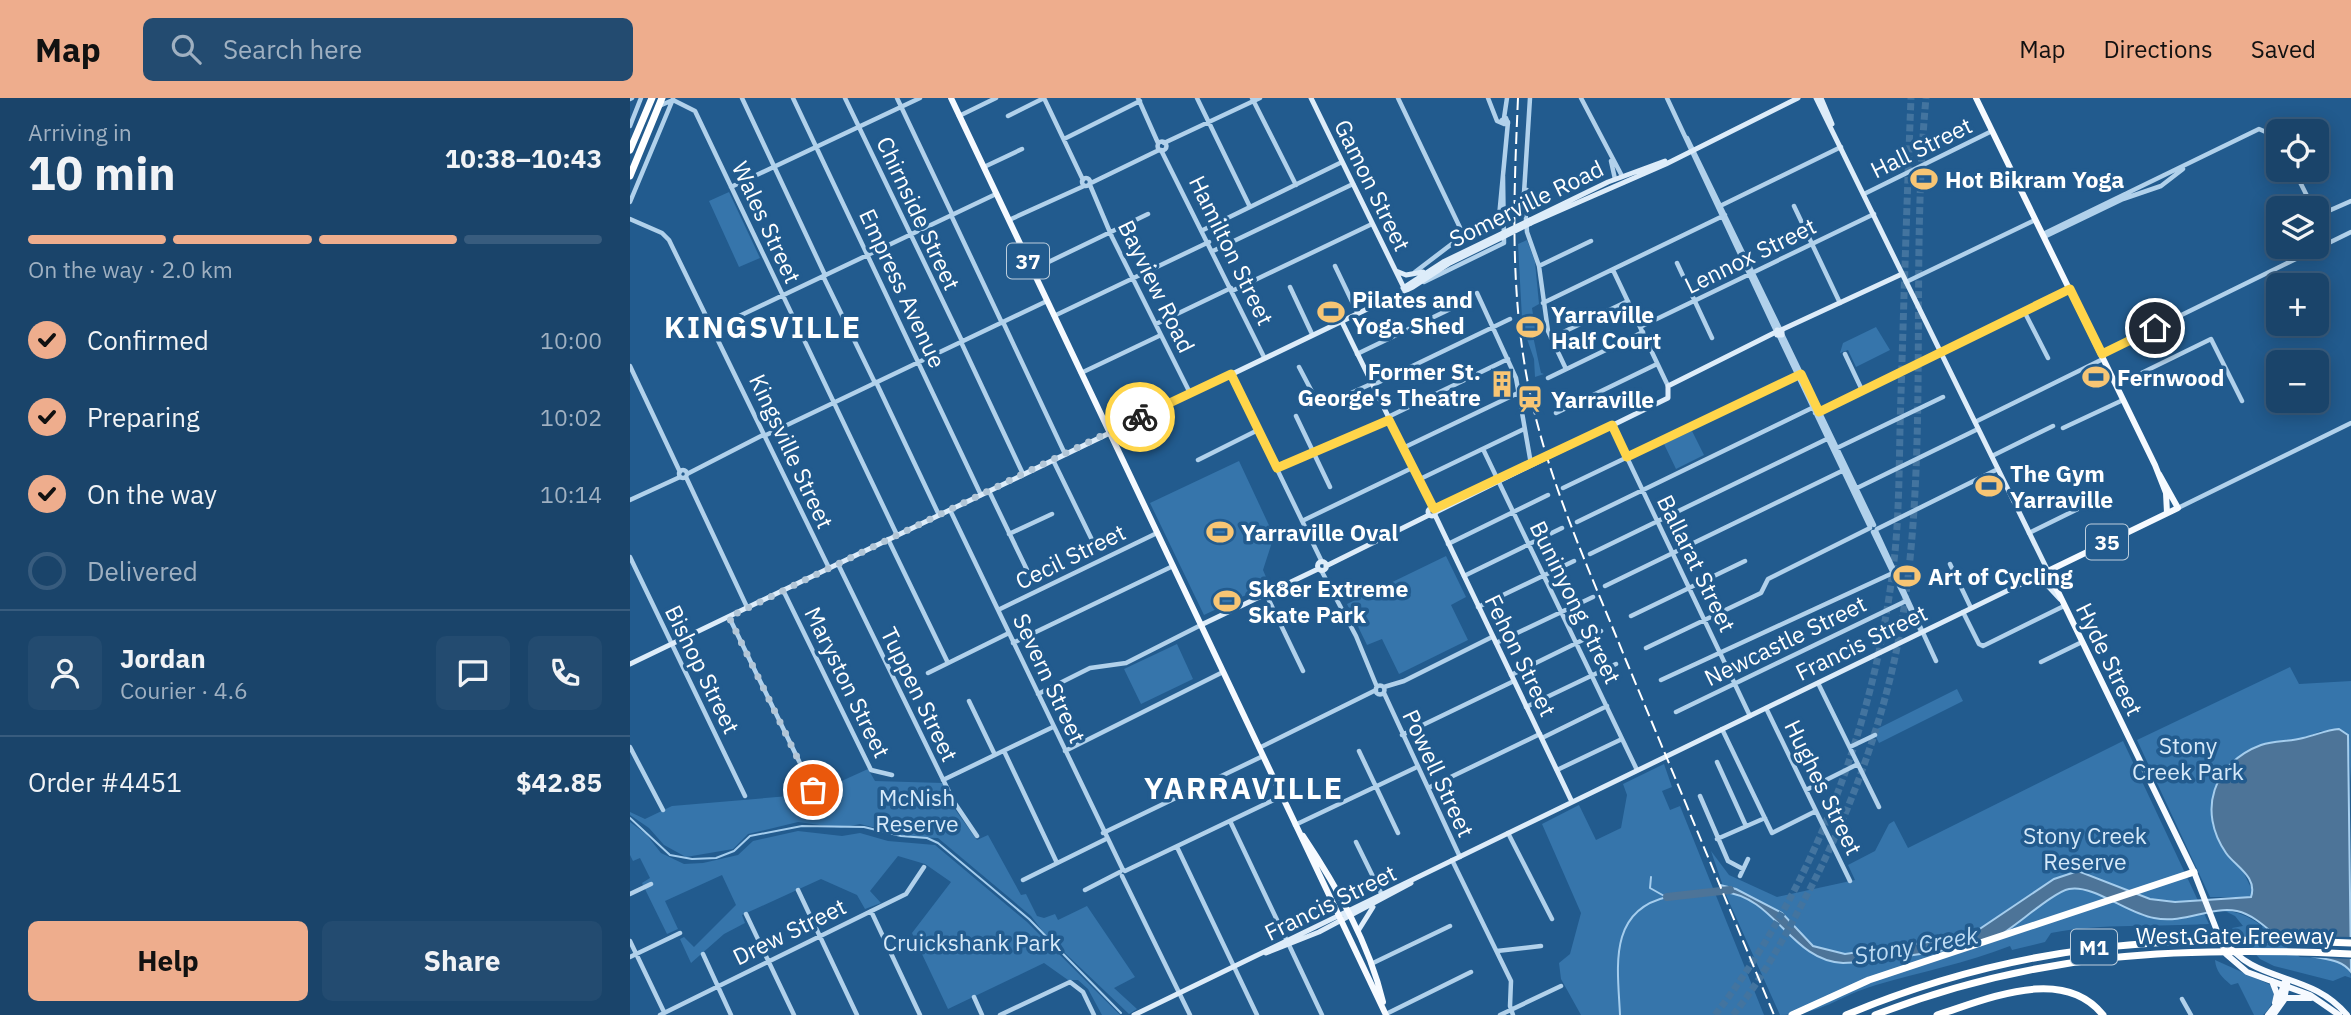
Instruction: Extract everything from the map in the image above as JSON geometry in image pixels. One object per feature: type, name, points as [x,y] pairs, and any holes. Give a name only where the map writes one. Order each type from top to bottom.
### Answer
[{"type":"highway","points":[[630,150],[652,98]]},
{"type":"highway","points":[[630,176],[661,102]]},
{"type":"highway","points":[[630,157],[639,153]]},
{"type":"highway","points":[[1792,1015],[1869,980],[2194,872]]},
{"type":"highway","name":"West Gate Freeway","points":[[1846,1015],[1947,978],[2074,950],[2167,940],[2351,943]]},
{"type":"highway","name":"West Gate Freeway","points":[[1875,1015],[1992,978],[2127,954],[2205,951],[2351,954]]},
{"type":"highway","points":[[1937,1015],[2019,992],[2051,988],[2077,994],[2103,1015]]},
{"type":"main road","name":"37","points":[[951,98],[1386,1015]]},
{"type":"main road","name":"Gamon Street","points":[[1311,98],[1405,289]]},
{"type":"main road","name":"Somerville Road","points":[[630,664],[1415,286],[1450,263],[1529,220],[1618,176],[1675,158],[1798,98]]},
{"type":"main road","name":"Hyde Street","points":[[1818,98],[2194,872],[2211,916]]},
{"type":"main road","points":[[1976,98],[2178,508]]},
{"type":"main road","name":"Somerville Road","points":[[1405,289],[1428,271],[1503,235]]},
{"type":"main road","points":[[1395,271],[1413,274],[1428,271]]},
{"type":"main road","points":[[1201,625],[1668,398],[1669,389],[1761,341],[1902,274]]},
{"type":"main road","name":"Fehon Street","points":[[1341,320],[1572,802]]},
{"type":"main road","points":[[2159,474],[2166,492],[2167,513]]},
{"type":"main road","name":"Francis Street","points":[[1348,913],[1375,904],[1452,860],[2178,508]]},
{"type":"main road","points":[[2032,579],[2046,585],[2063,603]]},
{"type":"main road","name":"37","points":[[1296,825],[1348,913],[1371,964],[1386,1015]]},
{"type":"main road","name":"Francis Street","points":[[1134,1015],[1425,874]]},
{"type":"main road","points":[[1357,932],[1375,904]]},
{"type":"main road","points":[[2211,916],[2220,943],[2233,961],[2252,975],[2319,990],[2347,1015]]},
{"type":"main road","points":[[2211,916],[2230,949],[2241,960],[2322,1002],[2339,1015]]},
{"type":"main road","points":[[2269,1015],[2277,996],[2273,981]]},
{"type":"main road","points":[[2269,1015],[2285,998],[2286,983]]},
{"type":"main road","points":[[2269,1015],[2279,1002],[2286,983]]},
{"type":"main road","points":[[2285,998],[2304,997],[2322,1002]]},
{"type":"street","points":[[742,98],[939,515]]},
{"type":"street","name":"Empress Avenue","points":[[793,98],[981,495]]},
{"type":"street","name":"Chirnside Street","points":[[845,98],[1023,474]]},
{"type":"street","points":[[897,98],[1065,454]]},
{"type":"street","points":[[731,187],[920,98]]},
{"type":"street","points":[[959,116],[996,98]]},
{"type":"street","points":[[1008,116],[1044,98]]},
{"type":"street","name":"Bayview Road","points":[[1044,98],[1189,393]]},
{"type":"street","points":[[1197,98],[1250,207]]},
{"type":"street","points":[[1009,220],[1253,99],[1260,98]]},
{"type":"street","points":[[1398,98],[1464,236]]},
{"type":"street","points":[[1488,98],[1495,113],[1505,121]]},
{"type":"street","points":[[1530,98],[1526,186],[1529,203],[1528,237],[1539,266],[1543,303],[1551,338],[1566,369]]},
{"type":"street","points":[[1581,98],[1618,176]]},
{"type":"street","points":[[1667,98],[1936,661]]},
{"type":"street","points":[[661,102],[673,99]]},
{"type":"street","points":[[630,202],[673,99]]},
{"type":"street","name":"Wales Street","points":[[673,99],[695,110],[897,535]]},
{"type":"street","points":[[1253,99],[1296,185]]},
{"type":"street","points":[[630,126],[640,101],[631,100]]},
{"type":"street","points":[[1064,139],[1139,100]]},
{"type":"street","name":"Hamilton Street","points":[[1139,100],[1264,357]]},
{"type":"street","points":[[1502,218],[1506,101]]},
{"type":"street","points":[[2044,236],[2124,194],[2262,129],[2266,132]]},
{"type":"street","name":"Hall Street","points":[[1864,194],[1992,131]]},
{"type":"street","points":[[1719,207],[1841,147]]},
{"type":"street","points":[[984,167],[1021,149]]},
{"type":"street","points":[[1203,230],[1342,162]]},
{"type":"street","points":[[2044,236],[2123,199],[2146,193],[2164,184],[2189,164]]},
{"type":"street","points":[[634,166],[634,191]]},
{"type":"street","points":[[1213,251],[1353,184]]},
{"type":"street","points":[[2124,194],[2146,193]]},
{"type":"street","points":[[713,328],[996,194]]},
{"type":"street","points":[[2329,211],[2351,201]]},
{"type":"street","points":[[1794,206],[1840,304]]},
{"type":"street","points":[[1032,270],[1148,214]]},
{"type":"street","name":"Lennox Street","points":[[1548,378],[1695,301],[1874,214]]},
{"type":"street","points":[[1543,303],[1724,216]]},
{"type":"street","name":"Somerville Road","points":[[1413,274],[1464,236],[1502,218],[1503,245],[1415,286]]},
{"type":"street","name":"Kingsville Street","points":[[630,219],[666,236],[829,568]]},
{"type":"street","points":[[1906,282],[2036,220]]},
{"type":"street","points":[[1156,324],[1372,224]]},
{"type":"street","points":[[1975,422],[2351,232]]},
{"type":"street","points":[[1539,266],[1591,241]]},
{"type":"street","points":[[1054,316],[1209,242]]},
{"type":"street","points":[[1677,264],[1712,338]]},
{"type":"street","points":[[1335,266],[1357,312]]},
{"type":"street","points":[[1613,270],[1669,389]]},
{"type":"street","points":[[1290,287],[1312,334]]},
{"type":"street","points":[[1577,522],[1862,390],[2070,289]]},
{"type":"street","points":[[1477,294],[1508,359],[1518,393],[1531,464]]},
{"type":"street","points":[[1357,354],[1471,299]]},
{"type":"street","points":[[630,500],[1047,301]]},
{"type":"street","points":[[1551,338],[1628,301]]},
{"type":"street","points":[[2024,311],[2048,358]]},
{"type":"street","points":[[1299,367],[1320,407],[1510,319]]},
{"type":"street","points":[[1081,373],[1161,335]]},
{"type":"street","points":[[2117,385],[2211,340],[2242,401]]},
{"type":"street","points":[[1845,354],[1862,390]]},
{"type":"street","points":[[1277,468],[1328,444],[1337,445],[1508,359]]},
{"type":"street","points":[[1556,413],[1657,364]]},
{"type":"street","points":[[630,366],[747,607]]},
{"type":"street","name":"Powell Street","points":[[1231,374],[1460,857]]},
{"type":"street","points":[[1563,488],[1799,375]]},
{"type":"street","points":[[1402,449],[1518,393]]},
{"type":"street","points":[[1835,449],[1943,397]]},
{"type":"street","points":[[2063,428],[2124,400]]},
{"type":"street","points":[[1296,416],[1330,487]]},
{"type":"street","name":"Francis Street","points":[[2178,508],[2351,424]]},
{"type":"street","name":"Ballarat Street","points":[[1612,425],[1750,716]]},
{"type":"street","points":[[1992,456],[2053,426]]},
{"type":"street","points":[[1417,480],[1524,429]]},
{"type":"street","points":[[1854,489],[1978,429]]},
{"type":"street","points":[[1198,460],[1258,430]]},
{"type":"street","points":[[1590,554],[1829,438]]},
{"type":"street","name":"Buninyong Street","points":[[1483,449],[1637,771]]},
{"type":"street","points":[[1053,460],[1093,542]]},
{"type":"street","points":[[1302,521],[1412,468]]},
{"type":"street","points":[[1646,648],[1763,592],[1768,579],[1998,469]]},
{"type":"street","points":[[1605,586],[1845,470]]},
{"type":"street","points":[[989,491],[1028,572]]},
{"type":"street","points":[[1448,544],[1548,495]]},
{"type":"street","points":[[2029,533],[2092,502]]},
{"type":"street","name":"Severn Street","points":[[950,510],[1190,1015]]},
{"type":"street","points":[[1009,534],[1052,514]]},
{"type":"street","points":[[1464,576],[1562,528]]},
{"type":"street","name":"Cecil Street","points":[[998,610],[1157,533]]},
{"type":"street","points":[[888,539],[948,663]]},
{"type":"street","name":"Bishop Street","points":[[630,557],[745,796]]},
{"type":"street","points":[[1478,607],[1574,561]]},
{"type":"street","points":[[1631,616],[1745,561]]},
{"type":"street","name":"Tuppen Street","points":[[838,564],[943,780],[977,836]]},
{"type":"street","points":[[1950,565],[1971,608]]},
{"type":"street","points":[[1013,643],[1173,566]]},
{"type":"street","points":[[1661,680],[1894,573]]},
{"type":"street","name":"Maryston Street","points":[[783,590],[871,770],[892,775]]},
{"type":"street","points":[[1266,594],[1303,671]]},
{"type":"street","points":[[1495,644],[1593,597]]},
{"type":"street","name":"Newcastle Street","points":[[1676,712],[1907,600]]},
{"type":"street","points":[[1963,612],[1981,646],[2063,603]]},
{"type":"street","points":[[729,617],[813,790],[818,795],[839,783]]},
{"type":"street","points":[[1038,694],[1090,668],[1126,663],[1201,625]]},
{"type":"street","points":[[1402,735],[1601,631]]},
{"type":"street","points":[[928,673],[1009,633]]},
{"type":"street","points":[[1259,748],[1492,637]]},
{"type":"street","points":[[2041,662],[2082,642]]},
{"type":"street","points":[[1527,707],[1616,664]]},
{"type":"street","points":[[1064,749],[1223,672]]},
{"type":"street","points":[[1818,682],[1879,807]]},
{"type":"street","points":[[969,701],[995,755]]},
{"type":"street","points":[[1427,788],[1607,706]]},
{"type":"street","name":"Hughes Street","points":[[1766,708],[1850,881]]},
{"type":"street","points":[[943,780],[1054,727]]},
{"type":"street","points":[[1722,729],[1772,833],[1816,811]]},
{"type":"street","points":[[1850,747],[1875,735]]},
{"type":"street","points":[[1557,770],[1622,739]]},
{"type":"street","points":[[630,747],[663,810]]},
{"type":"street","points":[[1004,751],[1057,863]]},
{"type":"street","points":[[1359,751],[1398,833]]},
{"type":"street","points":[[1103,833],[1263,756]]},
{"type":"street","points":[[1717,762],[1746,826]]},
{"type":"street","points":[[1806,790],[1858,764]]},
{"type":"street","points":[[1296,825],[1417,767]]},
{"type":"street","points":[[1085,890],[1282,796]]},
{"type":"street","points":[[1700,796],[1728,861],[1743,869]]},
{"type":"street","points":[[1717,839],[1765,818]]},
{"type":"street","points":[[1230,821],[1322,1015]]},
{"type":"street","points":[[1508,833],[1552,919]]},
{"type":"street","points":[[1023,880],[1106,839]]},
{"type":"street","points":[[1356,842],[1381,893]]},
{"type":"street","points":[[1177,847],[1257,1015]]},
{"type":"street","points":[[1740,876],[1748,859]]},
{"type":"street","name":"Powell Street","points":[[1452,860],[1511,983],[1512,1012]]},
{"type":"street","name":"Drew Street","points":[[664,1013],[906,894],[924,867]]},
{"type":"street","points":[[630,894],[651,884]]},
{"type":"street","points":[[798,890],[857,1015]]},
{"type":"street","points":[[871,911],[920,1015]]},
{"type":"street","points":[[746,914],[794,1015]]},
{"type":"street","points":[[1371,964],[1450,926]]},
{"type":"street","points":[[630,957],[680,933]]},
{"type":"street","points":[[630,941],[664,1013]]},
{"type":"street","points":[[1497,951],[1541,946]]},
{"type":"street","points":[[703,954],[731,1015]]},
{"type":"street","points":[[1386,1015],[1471,972]]},
{"type":"street","points":[[1000,1015],[1067,982],[1073,983],[1083,992],[1094,1015]]},
{"type":"street","points":[[1500,1015],[1512,1012],[1560,986]]},
{"type":"street","points":[[974,998],[982,1015]]},
{"type":"street","points":[[2182,999],[2191,1015]]},
{"type":"green space","points":[[729,192],[760,258],[739,267],[709,201]]},
{"type":"green space","points":[[1527,240],[1535,262],[1539,304],[1532,308],[1536,335],[1533,336],[1541,373],[1544,374],[1535,377],[1534,359],[1527,339],[1530,337],[1523,337],[1518,244]]},
{"type":"green space","points":[[1876,327],[1890,350],[1856,367],[1848,350],[1840,353],[1843,343]]},
{"type":"green space","points":[[1692,431],[1704,455],[1676,469],[1664,444]]},
{"type":"green space","points":[[1239,461],[1274,536],[1263,570],[1269,584],[1204,615],[1150,503]]},
{"type":"green space","points":[[1446,556],[1466,597],[1451,605],[1468,640],[1399,674],[1382,639],[1367,645],[1347,604]]},
{"type":"green space","points":[[1177,644],[1193,679],[1141,704],[1124,669]]},
{"type":"green space","name":"Stony Creek Park","points":[[2290,667],[2299,684],[2351,681],[2351,782],[2348,735],[2321,731],[2304,738],[2259,746],[2239,758],[2225,772],[2212,824],[2227,854],[2241,867],[2253,892],[2251,897],[2210,897],[2137,740]]},
{"type":"green space","points":[[1957,689],[1963,701],[1879,743],[1873,731]]},
{"type":"green space","name":"Stony Creek Reserve","points":[[2123,741],[2209,924],[2110,927],[2051,933],[2045,942],[2012,950],[2010,946],[1863,989],[1807,1012],[1780,1015],[1726,895],[1711,851],[1729,875],[1777,897],[1855,880],[1848,865],[1875,851],[1889,824],[1894,821],[1908,848]]},
{"type":"green space","points":[[1664,764],[1672,787],[1662,791],[1670,810],[1680,806],[1764,1015],[1581,1015],[1561,979],[1559,963],[1570,954],[1581,913],[1542,824],[1579,805],[1596,840],[1621,828],[1627,795],[1623,784]]},
{"type":"green space","name":"McNish Reserve","points":[[868,769],[875,781],[943,783],[954,808],[977,840],[988,835],[1021,895],[1026,894],[1037,916],[1044,918],[1055,914],[1058,920],[1087,906],[1135,977],[1114,988],[1137,1009],[1129,1014],[1043,932],[1031,916],[938,838],[911,837],[860,824],[841,828],[798,822],[748,834],[733,849],[686,857],[664,845],[649,828],[630,815],[630,812],[645,819],[672,806],[813,794]]},
{"type":"green space","name":"Cruickshank Park","points":[[630,822],[646,834],[661,853],[684,864],[703,863],[738,855],[753,841],[798,831],[842,836],[860,833],[888,841],[935,845],[1027,922],[1120,1015],[1102,1015],[1088,989],[1078,980],[1068,980],[1044,963],[948,1009],[912,933],[951,882],[925,864],[898,856],[870,891],[881,903],[865,909],[857,895],[821,879],[742,915],[745,923],[724,934],[691,963],[680,939],[684,937],[694,947],[736,905],[722,875],[665,901],[678,929],[667,934],[642,883],[650,878],[640,858],[633,861],[630,855]]},
{"type":"green space","points":[[2223,910],[2247,917],[2303,954],[2340,962],[2350,971],[2351,978],[2345,976],[2333,981],[2274,966],[2260,959],[2232,928],[2243,926],[2235,916]]},
{"type":"green space","points":[[2215,960],[2273,986],[2272,1002],[2263,1015],[2254,1015],[2238,983],[2231,985],[2225,979],[2218,971]]},
{"type":"water","points":[[2339,729],[2348,735],[2351,972],[2336,961],[2295,950],[2255,919],[2237,911],[2217,911],[2176,919],[2154,918],[2100,895],[2078,889],[2062,892],[1994,939],[1920,954],[1843,963],[1825,960],[1810,952],[1756,904],[1741,896],[1723,892],[1720,885],[1736,889],[1782,913],[1813,946],[1845,954],[1949,939],[1975,932],[2054,879],[2078,871],[2150,899],[2175,902],[2251,897],[2249,878],[2226,853],[2212,821],[2215,790],[2221,776],[2245,753],[2261,745]]},
{"type":"pier","points":[[2270,935],[2351,937],[2351,959],[2300,957]]},
{"type":"waterway","name":"Stony Creek","points":[[630,818],[670,855],[692,859],[716,858],[734,851],[750,836],[802,826],[864,827],[901,836],[927,838],[938,843],[1029,919],[1121,1013]]},
{"type":"waterway","points":[[1651,877],[1650,888],[1666,897]]},
{"type":"waterway","name":"Stony Creek","points":[[1667,897],[1730,890]]},
{"type":"waterway","name":"Stony Creek","points":[[1620,1015],[1618,961],[1625,928],[1634,915],[1648,904],[1667,897]]},
{"type":"tunnel","points":[[1715,1015],[1784,910],[1812,854],[1837,796],[1874,675],[1886,614],[1897,532],[1911,98]]},
{"type":"tunnel","points":[[1733,1015],[1784,938],[1841,824],[1879,721],[1897,650],[1911,551],[1915,486],[1919,227],[1926,98]]},
{"type":"railway","points":[[1518,98],[1515,201],[1517,304],[1526,373],[1544,446],[1582,553],[1774,1015]]},
{"type":"way so far","points":[[813,790],[729,617],[1140,417]]},
{"type":"place","name":"Hot Bikram Yoga","points":[[1924,179]]},
{"type":"place","name":"Pilates and Yoga Shed","points":[[1331,312]]},
{"type":"place","name":"Yarraville Half Court","points":[[1530,327]]},
{"type":"place","name":"Fernwood","points":[[2096,377]]},
{"type":"place","name":"Former St. George's Theatre","points":[[1502,384]]},
{"type":"place","name":"Yarraville","points":[[1530,399]]},
{"type":"place","name":"The Gym Yarraville","points":[[1989,486]]},
{"type":"place","name":"Yarraville Oval","points":[[1220,532]]},
{"type":"place","name":"Art of Cycling","points":[[1907,576]]},
{"type":"place","name":"Sk8er Extreme Skate Park","points":[[1227,601]]},
{"type":"district","name":"KINGSVILLE","points":[[763,326]]},
{"type":"district","name":"YARRAVILLE","points":[[1244,787]]},
{"type":"route","points":[[1140,417],[1231,374],[1277,468],[1328,444],[1337,445],[1389,420],[1426,498],[1434,509],[1612,425],[1627,457],[1801,374],[1819,412],[2070,289],[2102,354],[2155,328]]}]
